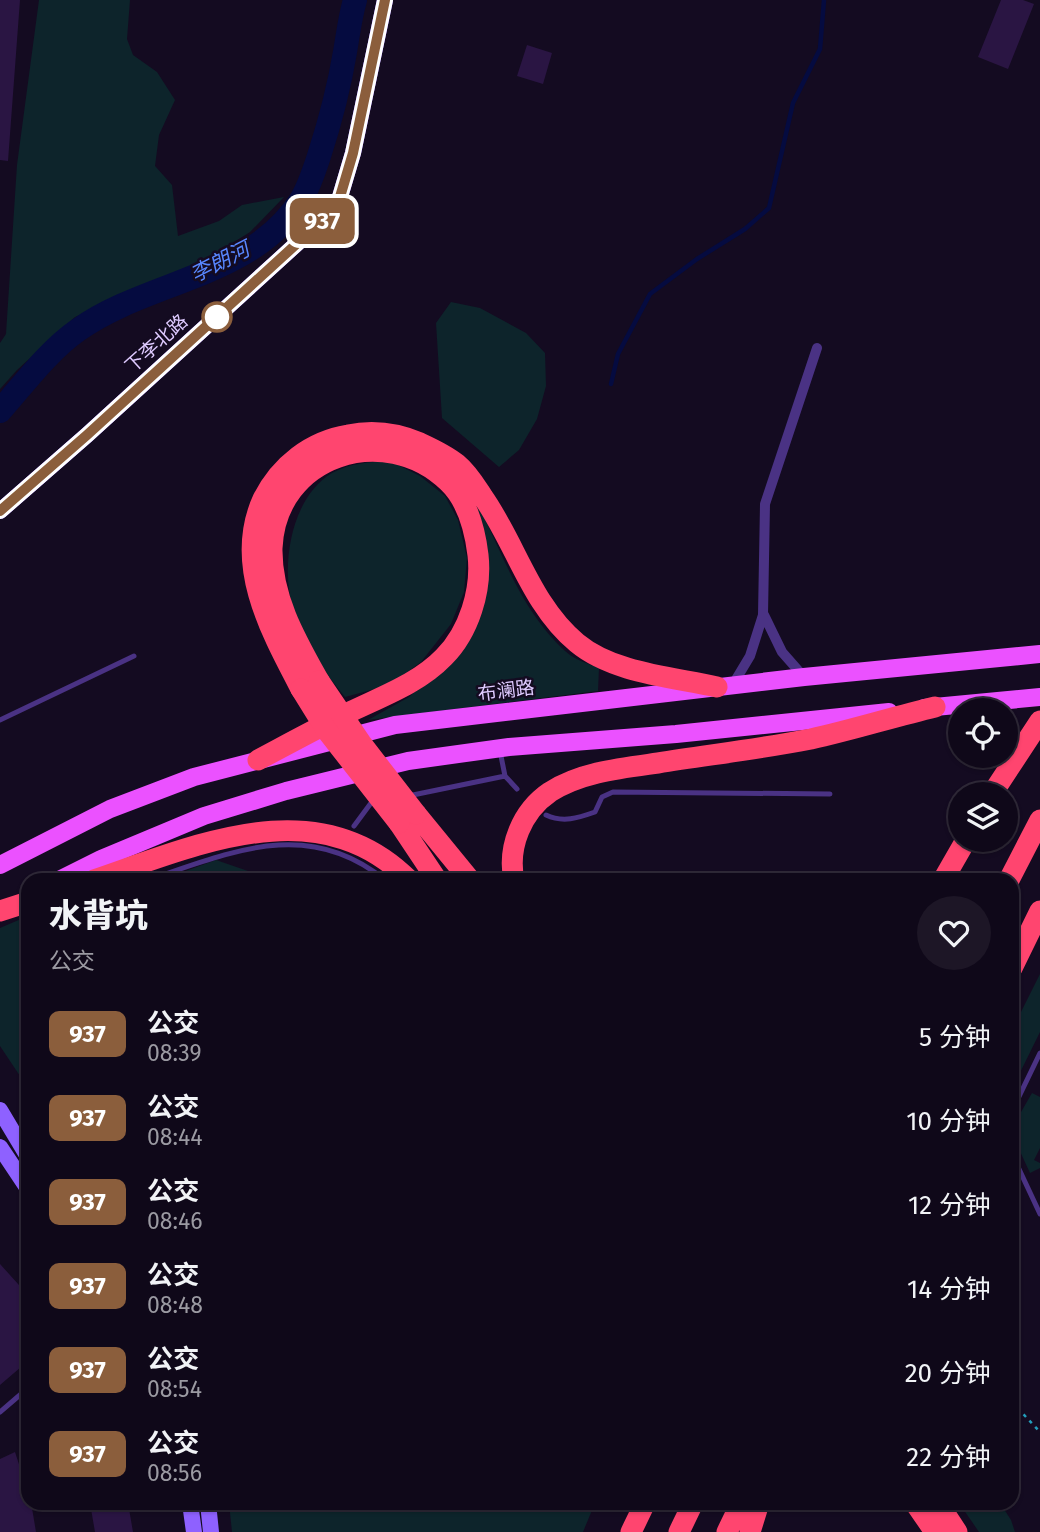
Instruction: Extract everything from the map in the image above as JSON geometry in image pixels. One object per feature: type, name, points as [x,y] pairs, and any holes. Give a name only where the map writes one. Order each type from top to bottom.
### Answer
[{"type":"highway","points":[[434,873],[407,819],[361,743],[310,685],[272,635],[261,607],[253,551],[254,529],[263,500],[278,473],[304,451],[331,438],[362,432],[402,435],[435,450],[457,464],[471,479],[494,512],[519,562],[553,619],[578,644],[604,661],[634,670],[725,687]]},
{"type":"highway","points":[[258,760],[416,679],[444,657],[462,630],[475,601],[480,567],[475,535],[463,503],[450,484],[428,466],[399,455],[368,451],[337,455],[316,467],[295,485],[278,516],[272,547],[276,583],[285,617],[310,685]]},
{"type":"highway","points":[[513,873],[511,862],[521,825],[532,808],[550,792],[573,780],[616,769],[812,738],[935,707]]},
{"type":"highway","points":[[1000,782],[1035,728]]},
{"type":"highway","points":[[407,819],[463,873]]},
{"type":"highway","points":[[1013,873],[1040,820]]},
{"type":"highway","points":[[115,873],[219,838],[254,831],[327,834],[350,841],[389,863],[401,873]]},
{"type":"highway","points":[[947,873],[959,852]]},
{"type":"highway","points":[[0,910],[21,904]]},
{"type":"highway","points":[[1019,954],[1040,911]]},
{"type":"highway","points":[[631,1532],[642,1510]]},
{"type":"highway","points":[[679,1532],[690,1510]]},
{"type":"highway","points":[[727,1532],[738,1510]]},
{"type":"highway","points":[[750,1532],[757,1510]]},
{"type":"highway","points":[[920,1510],[934,1532]]},
{"type":"highway","points":[[943,1510],[957,1532]]},
{"type":"main road","name":"布澜路","points":[[0,865],[110,809],[194,777],[395,725],[804,677],[1040,654]]},
{"type":"main road","points":[[73,873],[204,816],[286,791],[408,761],[500,748],[676,734],[1040,697]]},
{"type":"main road","points":[[0,910],[21,899]]},
{"type":"street","name":"下李北路","points":[[0,510],[87,435],[337,207],[353,153],[385,0]]},
{"type":"street","points":[[725,687],[750,656],[763,615],[765,504],[817,348]]},
{"type":"street","points":[[763,615],[782,652],[804,677]]},
{"type":"street","points":[[0,1110],[21,1145]]},
{"type":"street","points":[[0,1147],[21,1178]]},
{"type":"street","points":[[191,1510],[194,1532]]},
{"type":"street","points":[[209,1510],[211,1532]]},
{"type":"lane","points":[[0,720],[134,656]]},
{"type":"lane","points":[[500,748],[505,776],[516,789]]},
{"type":"lane","points":[[397,798],[505,776]]},
{"type":"lane","points":[[546,815],[559,821],[595,812],[602,797],[613,792],[695,795],[830,794]]},
{"type":"lane","points":[[354,826],[371,803],[384,801]]},
{"type":"lane","points":[[170,873],[252,847],[285,845],[346,852],[376,873]]},
{"type":"lane","points":[[1019,1097],[1040,1054]]},
{"type":"lane","points":[[1019,1169],[1040,1214]]},
{"type":"lane","points":[[0,1412],[21,1394]]},
{"type":"path","points":[[1019,1410],[1040,1432]]},
{"type":"shaded area","points":[[39,0],[130,0],[127,39],[133,55],[157,72],[175,100],[159,135],[155,166],[172,185],[178,236],[219,221],[242,205],[284,197],[250,232],[209,258],[75,317],[0,389],[0,343],[6,334],[17,165]]},
{"type":"shaded area","points":[[451,302],[480,308],[526,333],[545,353],[546,386],[537,419],[519,450],[499,467],[442,418],[436,323]]},
{"type":"shaded area","points":[[390,461],[420,476],[445,496],[458,520],[467,558],[464,592],[451,624],[421,662],[390,685],[345,697],[314,656],[293,609],[288,573],[292,534],[307,498],[318,484],[332,473],[353,465]]},
{"type":"shaded area","points":[[466,489],[477,502],[516,584],[539,622],[570,655],[599,668],[598,691],[368,720],[409,697],[441,667],[484,594]]},
{"type":"shaded area","points":[[216,860],[248,871],[298,873],[180,873]]},
{"type":"shaded area","points":[[21,919],[21,1078],[0,1046],[0,928]]},
{"type":"shaded area","points":[[1040,974],[1040,1032],[1019,1075],[1019,1016]]},
{"type":"shaded area","points":[[1032,1093],[1040,1097],[1040,1148],[1034,1160],[1040,1163],[1040,1168],[1030,1173],[1019,1149],[1019,1116]]},
{"type":"shaded area","points":[[230,1510],[592,1510],[583,1532],[232,1532]]},
{"type":"shaded area","points":[[964,1510],[1005,1510],[1015,1532],[979,1532]]},
{"type":"building","points":[[0,0],[20,0],[8,161],[0,160]]},
{"type":"building","points":[[1001,0],[1023,0],[1034,4],[1008,69],[978,57]]},
{"type":"building","points":[[527,45],[552,53],[543,84],[517,76]]},
{"type":"building","points":[[0,1264],[21,1287],[21,1367],[0,1385]]},
{"type":"building","points":[[15,1452],[21,1470],[21,1510],[32,1510],[36,1532],[0,1532],[0,1459]]},
{"type":"building","points":[[91,1510],[129,1510],[133,1532],[95,1532]]},
{"type":"waterway","name":"李朗河","points":[[0,411],[46,358],[78,330],[106,313],[227,262],[255,246],[280,226],[301,200],[317,162],[337,92],[355,0]]},
{"type":"waterway","points":[[611,384],[618,354],[650,294],[697,259],[745,229],[769,208],[793,103],[820,49],[824,0]]},
{"type":"bus line","name":"937","points":[[0,511],[337,207],[353,153],[385,0]]}]
